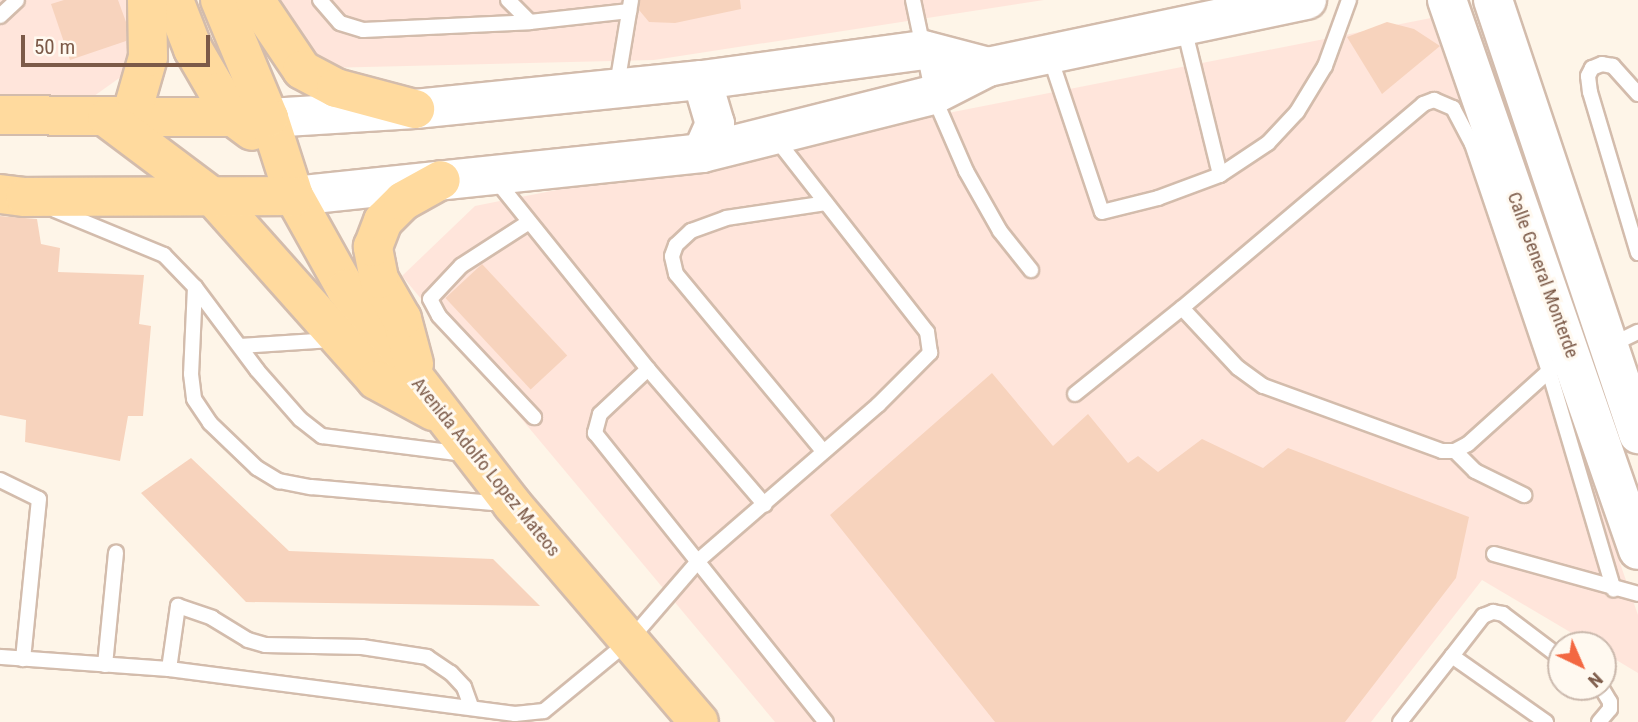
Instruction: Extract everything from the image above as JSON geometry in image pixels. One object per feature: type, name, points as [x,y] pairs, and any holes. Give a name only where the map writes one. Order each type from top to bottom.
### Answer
[{"type":"main road","points":[[119,117],[148,57],[147,0]]},
{"type":"main road","points":[[174,0],[194,49],[261,129],[337,193]]},
{"type":"main road","points":[[220,0],[261,129]]},
{"type":"main road","points":[[255,0],[302,70],[336,88],[415,109]]},
{"type":"main road","points":[[13,196],[215,199],[294,197],[702,153],[933,95],[988,67],[1184,28],[1231,8],[1307,0]]},
{"type":"main road","name":"Calle General Monterde","points":[[1447,0],[1597,371],[1638,434]]},
{"type":"main road","name":"Calle General Monterde","points":[[1493,0],[1597,371],[1638,550]]},
{"type":"main road","points":[[0,115],[119,117],[261,129],[415,109],[702,80],[923,50],[988,67]]},
{"type":"main road","points":[[702,80],[715,124],[702,153]]},
{"type":"main road","points":[[119,117],[215,199],[376,380],[430,408],[448,423]]},
{"type":"main road","name":"Avenida Adolfo Lopez Mateos","points":[[261,129],[294,197],[346,289],[512,505],[699,722]]},
{"type":"main road","points":[[419,383],[402,319],[379,278],[373,247],[383,221],[403,201],[441,180]]},
{"type":"lane","points":[[0,16],[18,0]]},
{"type":"lane","points":[[320,0],[340,23],[363,30],[530,22],[630,6],[617,88]]},
{"type":"lane","points":[[508,0],[530,22]]},
{"type":"lane","points":[[913,0],[933,95],[966,171],[1000,231],[1031,270]]},
{"type":"lane","points":[[1049,56],[1102,212],[1158,198],[1220,174],[1268,143],[1297,113],[1325,66],[1349,0]]},
{"type":"lane","points":[[1184,28],[1220,174]]},
{"type":"lane","points":[[1638,94],[1613,66],[1602,64],[1592,68],[1588,76],[1590,92],[1638,253]]},
{"type":"lane","points":[[1075,394],[1182,308],[1423,104],[1434,100],[1453,108],[1597,371],[1614,590]]},
{"type":"lane","points":[[0,657],[169,670],[471,706],[519,718],[544,711],[630,640],[699,560],[765,505],[930,353],[927,332],[773,135]]},
{"type":"lane","points":[[492,174],[648,369],[765,505]]},
{"type":"lane","points":[[13,196],[164,255],[195,287],[300,419],[322,436],[476,455]]},
{"type":"lane","points":[[823,451],[676,274],[672,257],[676,245],[691,231],[726,218],[826,203]]},
{"type":"lane","points":[[529,222],[461,266],[430,299],[439,316],[534,417]]},
{"type":"lane","points":[[195,287],[191,374],[194,399],[211,422],[257,468],[279,481],[312,487],[512,505]]},
{"type":"lane","points":[[1182,308],[1238,368],[1263,386],[1442,452],[1455,451],[1597,371]]},
{"type":"lane","points":[[240,346],[341,340]]},
{"type":"lane","points":[[648,369],[600,414],[595,433],[826,722]]},
{"type":"lane","points":[[1455,451],[1475,471],[1524,495]]},
{"type":"lane","points":[[0,480],[39,499],[23,659]]},
{"type":"lane","points":[[105,665],[116,553]]},
{"type":"lane","points":[[1494,554],[1614,590],[1638,594]]},
{"type":"lane","points":[[169,670],[178,606],[212,618],[248,640],[265,645],[362,647],[427,657],[451,673],[464,687],[471,706]]},
{"type":"lane","points":[[1400,722],[1483,616],[1493,612],[1503,614],[1547,647]]},
{"type":"lane","points":[[1452,656],[1546,722]]},
{"type":"lane","points":[[1599,722],[1609,709],[1609,701]]},
{"type":"shaded area","points":[[0,0],[133,0],[132,69],[87,101],[0,99]]},
{"type":"shaded area","points":[[271,0],[1044,0],[654,60],[324,68]]},
{"type":"shaded area","points":[[1431,18],[1638,615],[1638,673],[1617,660],[1617,631],[1568,631],[1482,580],[1371,722],[775,722],[402,276],[475,206]]},
{"type":"building","points":[[64,0],[118,0],[126,22],[126,41],[70,60],[51,4]]},
{"type":"building","points":[[640,0],[740,0],[741,9],[675,23],[649,22],[639,10]]},
{"type":"building","points":[[1387,22],[1414,29],[1440,46],[1382,94],[1347,37]]},
{"type":"building","points":[[0,216],[37,219],[41,244],[60,248],[58,272],[144,275],[139,324],[151,326],[143,416],[128,416],[120,461],[25,442],[26,420],[0,415]]},
{"type":"building","points":[[482,264],[567,355],[531,390],[445,298]]},
{"type":"building","points":[[992,373],[1053,446],[1088,414],[1128,463],[1138,456],[1158,472],[1202,439],[1263,468],[1288,448],[1469,517],[1456,578],[1345,722],[995,722],[830,515]]},
{"type":"building","points":[[191,458],[289,551],[493,559],[540,606],[246,602],[141,493]]}]
